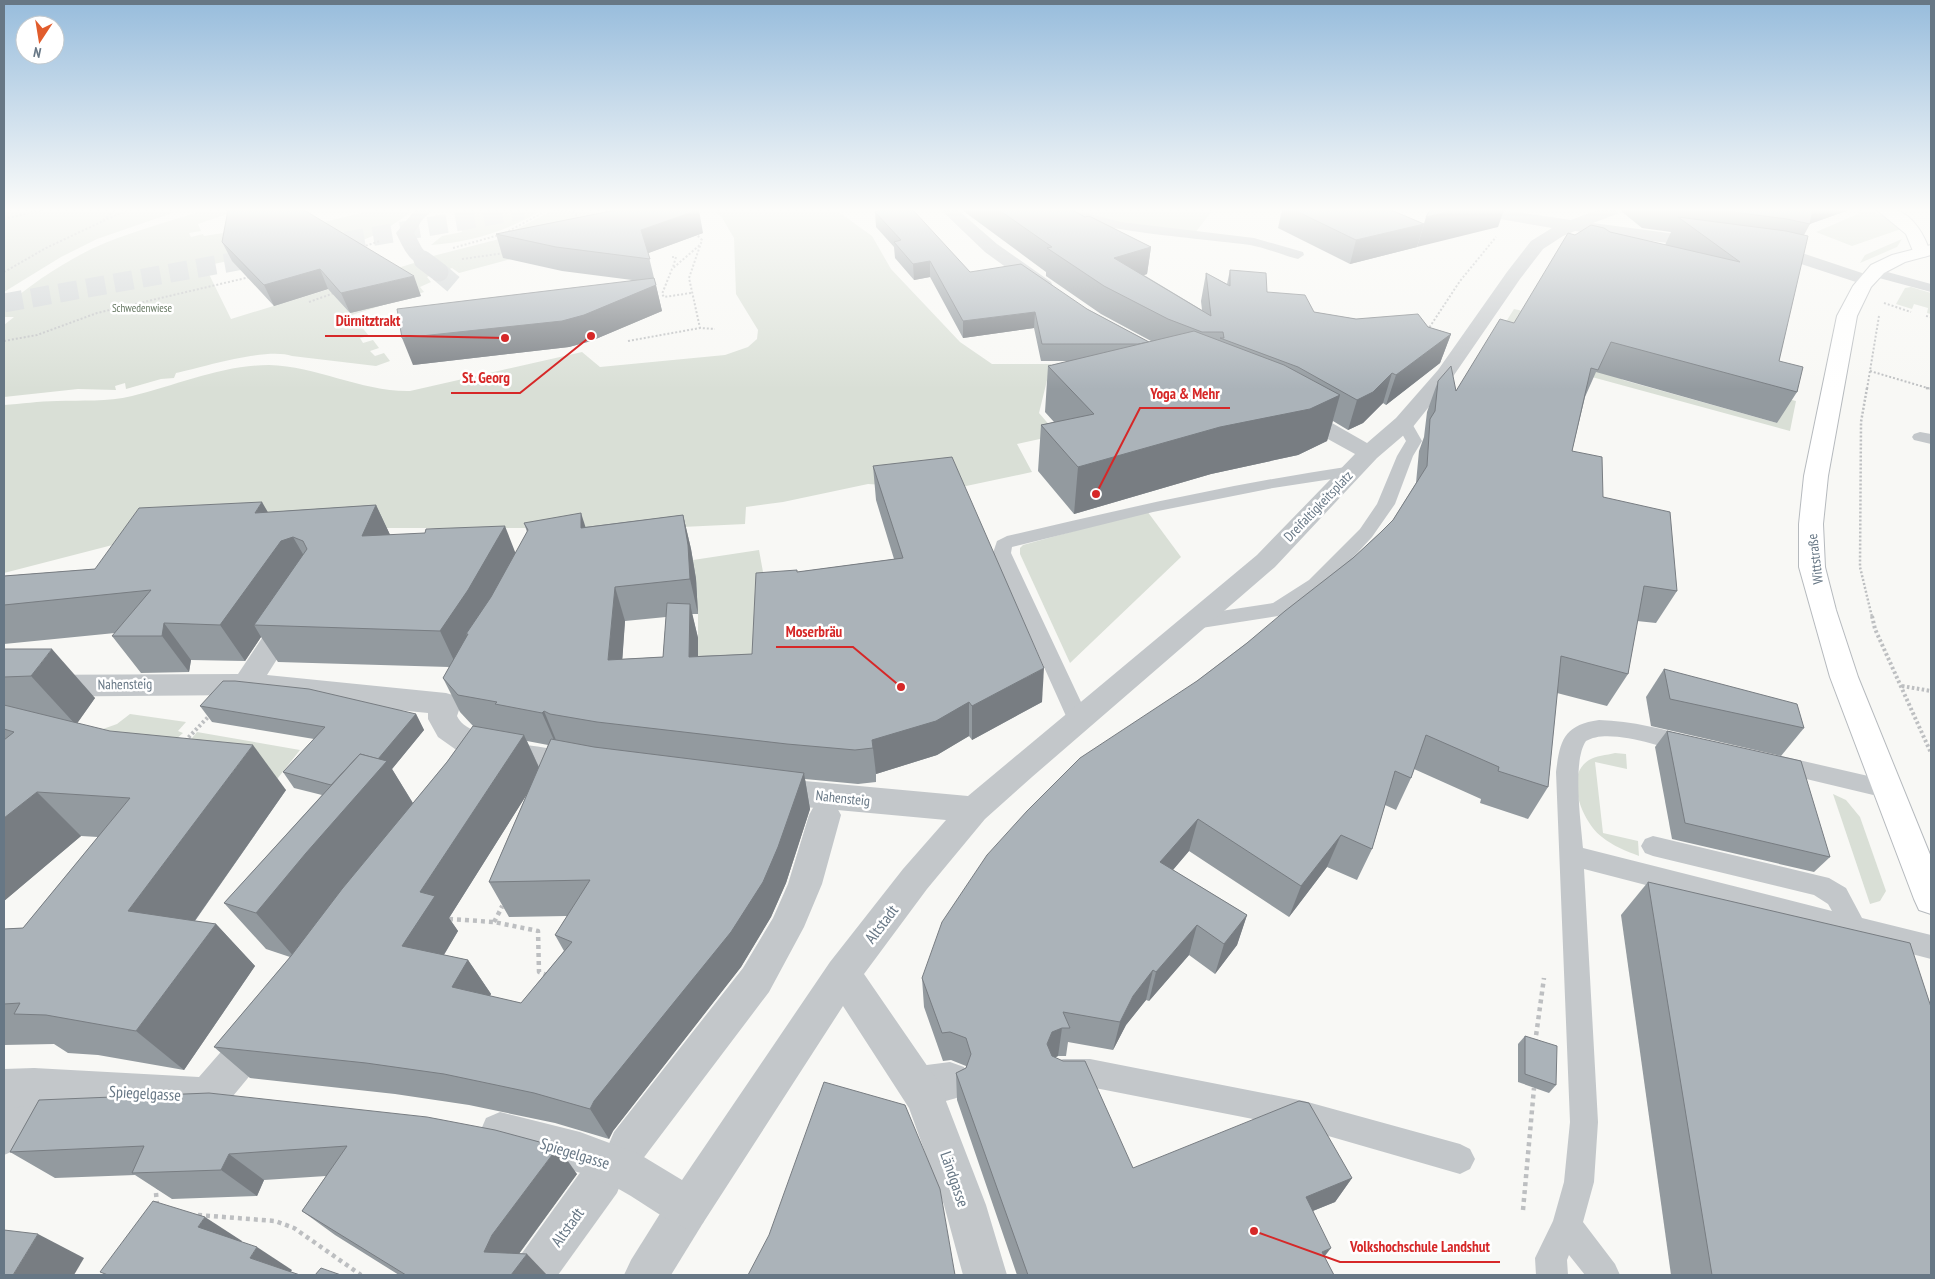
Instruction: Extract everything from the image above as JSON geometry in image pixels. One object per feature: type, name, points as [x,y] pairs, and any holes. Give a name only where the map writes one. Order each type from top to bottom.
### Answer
[{"type":"main road","points":[[1869,276],[1878,270]]},
{"type":"main road","name":"Wittstraße","points":[[1869,276],[1848,316],[1816,476],[1811,524],[1812,567],[1844,677],[1890,790],[1931,899]]},
{"type":"street","points":[[1021,270],[1058,296]]},
{"type":"street","name":"Dreifaltigkeitsplatz","points":[[1190,627],[1266,561],[1369,453],[1404,423],[1445,374],[1518,270]]},
{"type":"street","points":[[1844,270],[1869,276]]},
{"type":"street","points":[[1282,404],[1369,453]]},
{"type":"street","points":[[241,684],[302,601]]},
{"type":"street","name":"Altstadt","points":[[646,1275],[688,1208],[843,974],[915,879],[974,810],[1078,719],[1190,627]]},
{"type":"street","name":"Nahensteig","points":[[4,686],[241,684],[452,696],[442,716],[447,728],[468,742],[477,758],[609,770]]},
{"type":"street","name":"Nahensteig","points":[[747,787],[974,810]]},
{"type":"street","points":[[628,1146],[756,980],[787,927],[805,884],[825,815]]},
{"type":"street","name":"Ländgasse","points":[[843,974],[934,1083],[925,1097],[964,1204],[984,1275]]},
{"type":"street","points":[[208,1096],[276,1014]]},
{"type":"street","points":[[4,1135],[19,1088]]},
{"type":"street","name":"Spiegelgasse","points":[[19,1088],[208,1096],[246,1100]]},
{"type":"street","name":"Spiegelgasse","points":[[469,1126],[503,1132],[588,1156],[624,1169],[688,1208]]},
{"type":"street","name":"Altstadt","points":[[532,1275],[602,1178]]},
{"type":"lane","points":[[1869,276],[1912,282],[1931,288]]},
{"type":"lane","points":[[1190,627],[1278,609],[1316,584],[1341,561],[1366,533],[1386,504],[1405,456],[1414,441],[1404,423]]},
{"type":"lane","points":[[1078,719],[1002,553],[1003,545],[1007,542],[1152,507],[1352,471]]},
{"type":"lane","points":[[1552,1275],[1551,1258],[1567,1226],[1579,1182],[1584,1122],[1567,772],[1570,749],[1579,734],[1590,728],[1605,727],[1711,750]]},
{"type":"lane","points":[[1759,760],[1890,790]]},
{"type":"lane","points":[[1653,846],[1820,886],[1837,896],[1854,928]]},
{"type":"lane","points":[[1572,856],[1931,947]]},
{"type":"lane","points":[[1059,1072],[1090,1073],[1304,1115],[1460,1159]]},
{"type":"lane","points":[[1567,1226],[1604,1275]]},
{"type":"path","points":[[671,270],[662,296],[691,293]]},
{"type":"path","points":[[692,270],[689,278],[691,293],[700,328]]},
{"type":"path","points":[[1445,374],[1429,328],[1470,270]]},
{"type":"path","points":[[4,341],[37,335],[97,313],[254,276]]},
{"type":"path","points":[[1912,282],[1893,292],[1884,302],[1878,318],[1861,422],[1860,567],[1875,629],[1931,753]]},
{"type":"path","points":[[309,302],[343,290]]},
{"type":"path","points":[[1884,302],[1911,312]]},
{"type":"path","points":[[1926,316],[1931,317]]},
{"type":"path","points":[[628,341],[700,328],[716,329]]},
{"type":"path","points":[[1870,371],[1931,389]]},
{"type":"path","points":[[182,744],[241,684]]},
{"type":"path","points":[[1901,686],[1931,691]]},
{"type":"path","points":[[494,922],[507,896]]},
{"type":"path","points":[[449,919],[494,922],[538,931],[539,972],[556,978]]},
{"type":"path","points":[[1523,1210],[1534,1088]]},
{"type":"path","points":[[157,1208],[156,1193],[161,1181]]},
{"type":"path","points":[[192,1215],[275,1221],[294,1228],[361,1275]]},
{"type":"green space","points":[[4,270],[40,270],[4,292]]},
{"type":"green space","name":"Schwedenwiese","points":[[207,270],[231,319],[392,270],[423,270],[431,275],[427,277],[431,282],[420,287],[424,292],[352,315],[369,336],[360,338],[363,343],[373,340],[379,348],[370,351],[375,356],[384,353],[390,361],[376,366],[281,354],[267,354],[235,359],[176,373],[174,378],[161,379],[126,389],[125,383],[115,386],[116,390],[78,389],[4,397],[4,325],[14,317],[4,317],[4,307],[52,271]]},
{"type":"green space","points":[[454,270],[471,270],[459,273]]},
{"type":"green space","points":[[735,270],[892,270],[960,342],[992,364],[1051,364],[1039,413],[1058,435],[1017,444],[1032,472],[952,489],[868,484],[783,502],[746,507],[745,524],[598,531],[528,528],[359,528],[128,541],[4,573],[4,405],[44,401],[123,398],[200,376],[251,366],[287,366],[374,388],[410,391],[582,352],[600,367],[725,355],[748,347],[757,339],[758,330],[736,294]]},
{"type":"green space","points":[[1911,287],[1931,293],[1931,314],[1927,313],[1928,308],[1914,304],[1912,309],[1896,304],[1905,288]]},
{"type":"green space","points":[[1514,309],[1523,311],[1623,380],[1777,423],[1784,398],[1796,401],[1790,431],[1489,349]]},
{"type":"green space","points":[[1147,511],[1181,557],[1070,663],[1020,554],[1020,548],[1023,545]]},
{"type":"green space","points":[[759,550],[765,583],[758,711],[698,691],[698,614],[693,560]]},
{"type":"green space","points":[[130,714],[186,722],[178,731],[183,733],[168,746],[103,729],[117,724]]},
{"type":"green space","points":[[197,732],[300,750],[270,788],[160,777]]},
{"type":"green space","points":[[1615,753],[1626,754],[1627,769],[1595,762],[1603,833],[1638,841],[1639,856],[1615,846],[1602,837],[1588,821],[1579,799],[1577,777],[1581,767],[1589,760]]},
{"type":"green space","points":[[1833,794],[1846,800],[1860,817],[1886,891],[1880,901],[1870,904]]},
{"type":"building","points":[[249,270],[318,270],[264,285]]},
{"type":"building","points":[[321,270],[403,270],[414,276],[341,293]]},
{"type":"building","points":[[935,270],[968,270],[970,272],[985,270],[1029,270],[1087,309],[1149,342],[1138,344],[1042,344],[1035,312],[963,321]]},
{"type":"building","points":[[1080,270],[1134,270],[1211,316],[1206,273],[1230,286],[1230,270],[1266,273],[1267,292],[1305,295],[1314,312],[1356,319],[1418,314],[1428,327],[1451,334],[1396,375],[1392,373],[1373,392],[1357,400],[1298,367],[1220,338],[1224,338],[1223,332],[1202,332],[1168,319],[1104,286]]},
{"type":"building","points":[[1546,270],[1800,270],[1779,361],[1803,367],[1797,392],[1611,342],[1598,370],[1591,368],[1572,451],[1602,457],[1603,497],[1670,512],[1677,591],[1644,586],[1628,674],[1561,656],[1548,787],[1498,771],[1499,767],[1426,735],[1411,778],[1395,771],[1372,849],[1341,835],[1301,886],[1198,819],[1160,862],[1247,915],[1224,944],[1197,925],[1156,972],[1153,970],[1133,996],[1120,1022],[1063,1012],[1070,1028],[1062,1028],[1052,1032],[1047,1044],[1052,1056],[1063,1061],[1085,1061],[1133,1168],[1299,1101],[1309,1103],[1352,1178],[1306,1197],[1331,1248],[1322,1252],[1334,1275],[1028,1275],[956,1073],[966,1068],[971,1054],[966,1038],[950,1032],[942,1033],[922,978],[942,922],[987,855],[1027,811],[1080,758],[1197,681],[1247,643],[1353,558],[1393,520],[1427,466],[1430,419],[1435,411],[1438,381],[1451,366],[1456,391],[1500,319],[1514,323]]},
{"type":"building","points":[[654,278],[656,285],[584,315],[562,321],[402,338],[397,309]]},
{"type":"building","points":[[1194,331],[1284,365],[1340,395],[1310,409],[1220,427],[1078,467],[1041,425],[1094,414],[1048,366]]},
{"type":"building","points":[[952,457],[1044,668],[972,706],[969,702],[936,721],[872,740],[873,748],[855,750],[597,722],[550,714],[544,711],[542,713],[458,695],[443,678],[468,634],[466,634],[491,597],[528,530],[524,523],[581,513],[581,528],[683,515],[688,545],[690,579],[615,587],[608,660],[663,657],[667,603],[690,604],[689,657],[752,654],[756,573],[797,570],[797,572],[903,558],[873,466]]},
{"type":"building","points":[[262,502],[255,513],[376,505],[362,536],[425,533],[426,529],[505,526],[468,590],[440,631],[254,625],[307,549],[303,541],[293,537],[281,541],[220,625],[164,623],[162,636],[112,636],[151,590],[4,605],[4,576],[95,569],[139,508]]},
{"type":"building","points":[[4,649],[52,649],[31,676],[4,677]]},
{"type":"building","points":[[1664,669],[1797,704],[1804,728],[1670,699]]},
{"type":"building","points":[[223,681],[309,689],[416,714],[378,759],[360,754],[331,785],[283,772],[325,727],[200,706]]},
{"type":"building","points":[[4,705],[110,731],[253,745],[128,911],[216,924],[136,1031],[46,1015],[14,1014],[20,1003],[4,1004],[4,929],[23,928],[130,798],[37,792],[4,818],[4,740],[14,732],[4,729]]},
{"type":"building","points":[[473,726],[524,735],[420,892],[435,896],[402,946],[468,960],[452,987],[521,1003],[572,942],[555,935],[590,880],[489,882],[551,739],[594,747],[804,773],[778,847],[763,882],[731,932],[594,1101],[590,1109],[534,1093],[444,1074],[366,1063],[214,1047],[291,956],[342,889],[447,762]]},
{"type":"building","points":[[1667,731],[1801,761],[1830,857],[1685,823]]},
{"type":"building","points":[[360,754],[387,761],[256,913],[224,903]]},
{"type":"building","points":[[1648,882],[1910,943],[1931,1007],[1931,1275],[1712,1275]]},
{"type":"building","points":[[1525,1036],[1557,1046],[1556,1085],[1525,1074]]},
{"type":"building","points":[[824,1082],[905,1105],[940,1189],[955,1275],[748,1275],[769,1235]]},
{"type":"building","points":[[209,1093],[427,1117],[495,1130],[558,1147],[492,1235],[484,1252],[527,1254],[511,1275],[406,1275],[302,1211],[347,1146],[229,1154],[221,1170],[132,1173],[144,1146],[10,1152],[39,1100]]},
{"type":"building","points":[[153,1201],[205,1217],[198,1227],[257,1247],[250,1258],[300,1275],[108,1275],[100,1272]]},
{"type":"building","points":[[4,1230],[38,1234],[13,1275],[4,1275]]},
{"type":"building","points":[[321,1268],[341,1275],[315,1275]]},
{"type":"tunnel","points":[[4,303],[189,270]]},
{"type":"tunnel","points":[[439,272],[459,289]]},
{"type":"place","name":"St. Georg","points":[[591,336]]},
{"type":"place","name":"Dürnitztrakt","points":[[505,338]]},
{"type":"place","name":"Yoga & Mehr","points":[[1096,494]]},
{"type":"place","name":"Moserbräu","points":[[901,687]]},
{"type":"place","name":"Volkshochschule Landshut","points":[[1254,1231]]}]
